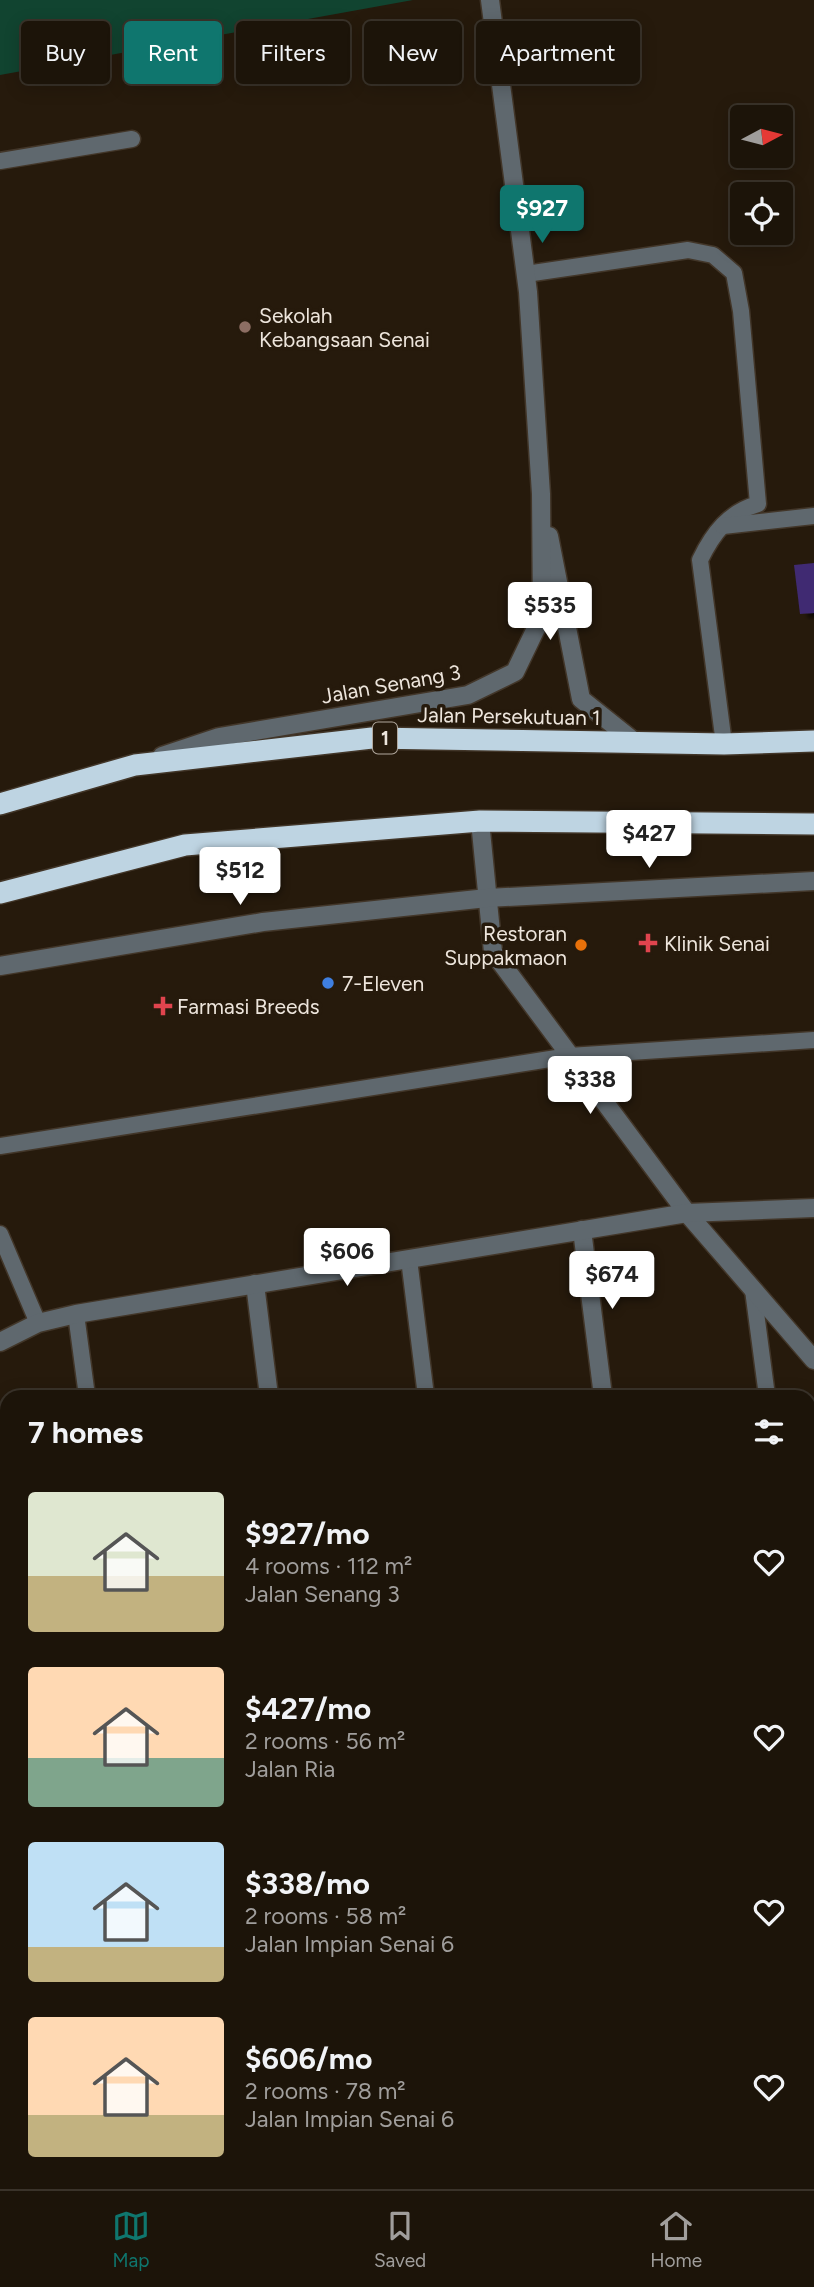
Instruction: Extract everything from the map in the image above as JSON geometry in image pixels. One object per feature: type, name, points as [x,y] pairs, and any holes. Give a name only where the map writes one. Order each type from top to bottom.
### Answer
[{"type":"highway","name":"Jalan Persekutuan 1","points":[[0,804],[135,765],[372,738],[724,744],[814,741]]},
{"type":"highway","points":[[0,893],[185,845],[480,821],[814,824]]},
{"type":"street","name":"Jalan Senang 3","points":[[135,765],[219,737],[468,695],[515,672],[542,616],[541,495],[526,274],[490,0]]},
{"type":"street","name":"Jalan Senang 3","points":[[541,495],[582,699],[636,743]]},
{"type":"street","points":[[480,821],[493,952],[687,1213],[814,1360]]},
{"type":"street","points":[[0,966],[264,922],[487,898],[814,881]]},
{"type":"street","points":[[0,1342],[38,1323],[76,1314],[582,1230],[687,1213],[814,1208]]},
{"type":"street","points":[[582,1230],[602,1390]]},
{"type":"street","points":[[255,1284],[268,1390]]},
{"type":"lane","points":[[0,161],[132,139]]},
{"type":"lane","points":[[526,274],[688,250],[713,255],[734,273],[741,311],[758,504],[739,509],[710,539],[700,559],[724,744]]},
{"type":"lane","points":[[723,526],[814,516]]},
{"type":"lane","points":[[0,1146],[569,1056],[814,1041]]},
{"type":"lane","points":[[0,1234],[38,1323]]},
{"type":"lane","points":[[409,1259],[425,1390]]},
{"type":"lane","points":[[753,1290],[766,1390]]},
{"type":"lane","points":[[76,1314],[86,1390]]},
{"type":"green space","points":[[0,0],[413,0],[297,21],[236,21],[236,32],[222,35],[222,21],[124,21],[124,52],[110,55],[110,21],[21,21],[21,71],[0,75]]},
{"type":"building","points":[[814,563],[814,613],[800,614],[794,565]]},
{"type":"place","name":"Sekolah Kebangsaan Senai","points":[[245,327]]},
{"type":"place","name":"Klinik Senai","points":[[648,943]]},
{"type":"place","name":"Restoran Suppakmaon","points":[[581,945]]},
{"type":"place","name":"7-Eleven","points":[[328,983]]},
{"type":"place","name":"Farmasi Breeds","points":[[163,1006]]}]
